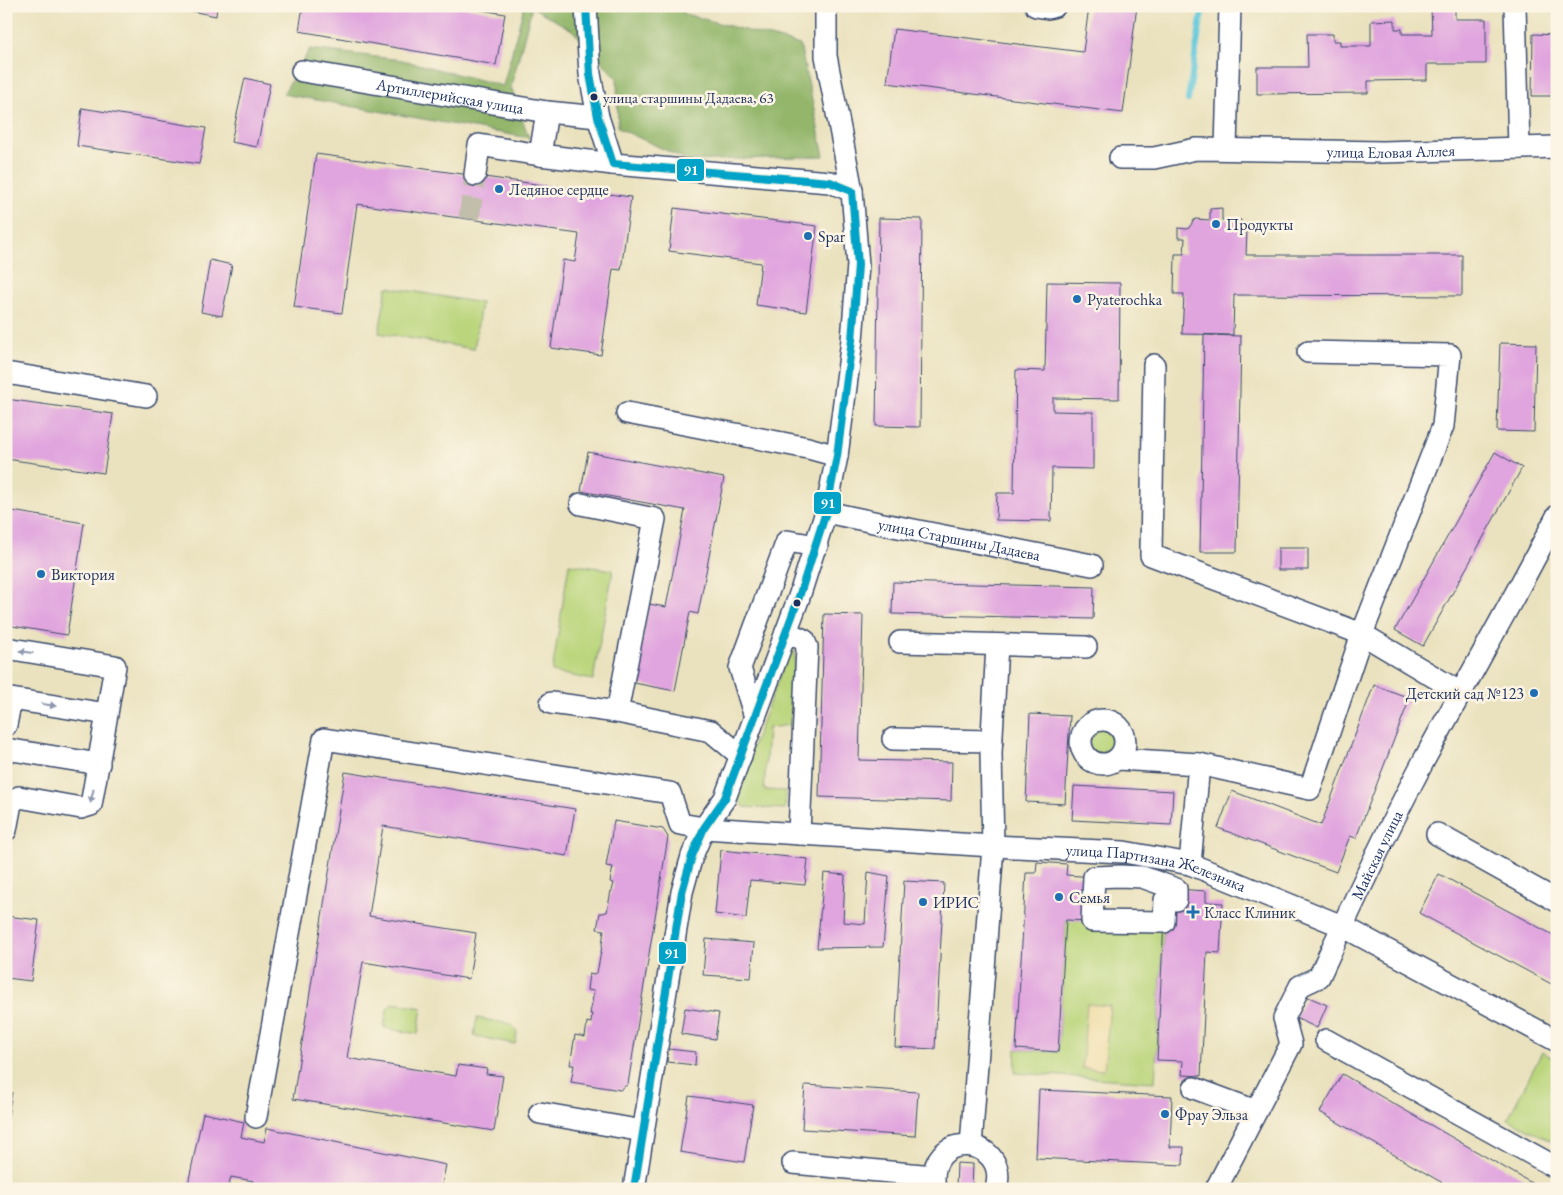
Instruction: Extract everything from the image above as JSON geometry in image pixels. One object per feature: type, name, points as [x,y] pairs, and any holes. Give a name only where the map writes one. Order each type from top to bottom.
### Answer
[{"type":"street","points":[[586,6],[590,74],[598,117],[613,164]]},
{"type":"street","points":[[634,1189],[682,892],[692,856],[704,828],[726,798],[786,632],[826,512],[837,456],[852,340],[858,264],[852,191],[826,56],[826,6]]},
{"type":"street","points":[[1036,6],[1048,8],[1055,6]]},
{"type":"street","points":[[1226,149],[1230,6]]},
{"type":"street","points":[[1515,6],[1519,148]]},
{"type":"street","name":"Артиллерийская улица","points":[[302,71],[547,112],[598,117]]},
{"type":"street","points":[[540,155],[547,112]]},
{"type":"street","points":[[475,175],[479,145],[613,164],[830,182],[852,191]]},
{"type":"street","name":"улица Еловая Аллея","points":[[1120,158],[1154,158],[1196,149],[1383,152],[1557,147]]},
{"type":"street","points":[[1118,759],[1199,764],[1310,789],[1362,634],[1443,426],[1450,355],[1308,352]]},
{"type":"street","points":[[1154,365],[1151,555],[1362,634],[1461,693]]},
{"type":"street","points":[[6,373],[146,396]]},
{"type":"street","points":[[627,413],[808,448],[837,456]]},
{"type":"street","points":[[581,504],[655,519],[617,712]]},
{"type":"street","name":"улица Старшины Дадаева","points":[[826,512],[1092,565]]},
{"type":"street","name":"Майская улица","points":[[1216,1189],[1291,1044],[1284,1018],[1300,986],[1319,977],[1422,764],[1557,516]]},
{"type":"street","points":[[755,717],[740,668],[787,541],[816,546]]},
{"type":"street","points":[[786,632],[804,640],[807,647],[799,834]]},
{"type":"street","points":[[900,642],[1086,647]]},
{"type":"street","points":[[971,1146],[993,846],[992,741],[997,645]]},
{"type":"street","points":[[6,648],[115,666],[91,805],[81,808],[19,797],[11,803],[6,830]]},
{"type":"street","points":[[6,725],[8,698],[107,714]]},
{"type":"street","points":[[551,703],[617,712],[711,731],[741,756]]},
{"type":"street","name":"улица Партизана Железняка","points":[[256,1118],[324,739],[670,793],[680,824],[704,828],[1114,852],[1190,864],[1266,902],[1342,926],[1557,1041]]},
{"type":"street","points":[[893,740],[992,741]]},
{"type":"street","points":[[6,749],[99,764]]},
{"type":"street","points":[[1190,864],[1199,764]]},
{"type":"street","points":[[1437,834],[1557,901]]},
{"type":"street","points":[[1114,852],[1114,876]]},
{"type":"street","points":[[1326,1040],[1557,1168]]},
{"type":"street","points":[[1194,1088],[1256,1111]]},
{"type":"street","points":[[540,1112],[643,1131]]},
{"type":"street","points":[[792,1163],[934,1182],[934,1167],[946,1150],[954,1146],[971,1146],[978,1147],[989,1155],[995,1164],[998,1175],[998,1188]]},
{"type":"green space","points":[[524,6],[679,6],[685,14],[800,45],[824,156],[689,161],[618,128],[617,78],[572,30],[532,7],[511,87],[529,138],[283,94],[310,49],[402,60],[503,86]]},
{"type":"green space","points":[[387,287],[481,303],[474,349],[379,333]]},
{"type":"green space","points":[[569,564],[613,570],[593,680],[552,672]]},
{"type":"green space","points":[[790,648],[795,653],[790,725],[768,728],[764,790],[786,791],[785,809],[744,807],[737,797],[736,791]]},
{"type":"green space","points":[[1103,726],[1114,730],[1118,741],[1114,752],[1103,756],[1092,752],[1088,741],[1092,730]]},
{"type":"green space","points":[[1066,920],[1164,922],[1155,1082],[1015,1073],[1016,1049],[1058,1052]]},
{"type":"green space","points":[[393,1003],[422,1008],[418,1034],[384,1028],[387,1009]]},
{"type":"green space","points":[[477,1018],[511,1024],[517,1032],[515,1044],[474,1036]]},
{"type":"green space","points":[[1542,1052],[1557,1060],[1557,1144],[1508,1119]]},
{"type":"sand","points":[[1087,1004],[1110,1006],[1104,1070],[1082,1068]]},
{"type":"building","points":[[166,6],[217,6],[216,16]]},
{"type":"building","points":[[303,6],[458,6],[505,14],[496,65],[299,31]]},
{"type":"building","points":[[1089,6],[1137,6],[1123,113],[887,83],[894,29],[1083,52]]},
{"type":"building","points":[[1455,6],[1455,19],[1486,19],[1486,64],[1427,64],[1427,80],[1368,81],[1368,93],[1257,94],[1257,67],[1308,67],[1307,34],[1333,34],[1333,41],[1340,41],[1340,46],[1371,46],[1371,21],[1395,20],[1395,29],[1402,29],[1402,34],[1432,34],[1431,7]]},
{"type":"building","points":[[1533,34],[1557,35],[1557,96],[1532,96]]},
{"type":"building","points":[[245,78],[270,84],[257,147],[231,142]]},
{"type":"building","points":[[82,108],[206,128],[199,164],[77,146]]},
{"type":"building","points":[[316,154],[631,197],[621,270],[613,269],[601,355],[551,348],[563,260],[575,262],[579,234],[357,204],[342,313],[294,307]]},
{"type":"building","points":[[674,208],[817,226],[806,312],[756,305],[761,263],[669,251]]},
{"type":"building","points":[[1222,208],[1222,220],[1241,220],[1241,230],[1247,230],[1246,255],[1462,255],[1462,296],[1234,295],[1233,335],[1182,334],[1184,294],[1174,294],[1175,254],[1184,254],[1185,238],[1178,238],[1178,228],[1188,229],[1195,219],[1210,220],[1210,209]]},
{"type":"building","points":[[879,218],[922,219],[920,427],[876,426]]},
{"type":"building","points":[[210,260],[232,265],[222,316],[201,312]]},
{"type":"building","points":[[1047,282],[1120,283],[1119,399],[1053,398],[1053,411],[1093,412],[1093,469],[1052,468],[1051,521],[996,520],[997,493],[1014,493],[1016,370],[1045,371]]},
{"type":"building","points":[[1204,335],[1241,336],[1237,552],[1200,552]]},
{"type":"building","points":[[1500,343],[1536,344],[1534,432],[1497,431]]},
{"type":"building","points":[[6,399],[113,414],[104,473],[6,459]]},
{"type":"building","points":[[588,452],[724,478],[698,614],[690,612],[675,691],[634,683],[649,604],[666,607],[685,510],[581,491]]},
{"type":"building","points":[[1495,452],[1522,468],[1423,646],[1395,630]]},
{"type":"building","name":"Виктория","points":[[6,510],[84,523],[67,635],[6,625]]},
{"type":"building","points":[[1278,548],[1308,548],[1308,570],[1278,570]]},
{"type":"building","points":[[893,582],[1094,587],[1093,619],[892,614]]},
{"type":"building","points":[[824,614],[863,615],[859,760],[952,762],[951,801],[819,797]]},
{"type":"building","points":[[1374,685],[1410,698],[1356,838],[1350,836],[1336,872],[1218,828],[1232,791],[1321,825]]},
{"type":"building","points":[[1030,714],[1070,716],[1065,804],[1026,802]]},
{"type":"building","points":[[345,772],[575,809],[567,856],[383,826],[369,916],[476,933],[469,979],[363,962],[347,1058],[456,1076],[458,1065],[487,1069],[486,1074],[503,1076],[494,1131],[293,1099]]},
{"type":"building","points":[[1074,786],[1173,791],[1171,825],[1072,820]]},
{"type":"building","points":[[614,821],[663,829],[668,837],[628,1084],[620,1090],[571,1082],[574,1065],[570,1065],[575,1035],[585,1037],[587,1022],[591,1023],[592,1014],[590,1014],[594,991],[587,990],[589,974],[594,975],[597,973],[601,952],[604,930],[597,929],[600,913],[607,912],[614,883],[610,882],[613,867],[606,866]]},
{"type":"building","points":[[721,850],[808,859],[805,885],[750,880],[746,918],[715,914]]},
{"type":"building","points":[[1037,862],[1067,864],[1066,875],[1094,877],[1092,921],[1066,920],[1058,1052],[1016,1049],[1026,873],[1036,873]]},
{"type":"building","points":[[868,872],[889,876],[883,947],[817,948],[824,873],[845,875],[843,922],[865,924]]},
{"type":"building","points":[[1439,874],[1557,937],[1557,987],[1419,913]]},
{"type":"building","points":[[904,881],[944,883],[935,1049],[895,1047]]},
{"type":"building","points":[[1176,889],[1206,891],[1206,902],[1223,903],[1220,953],[1207,952],[1201,1076],[1182,1075],[1183,1061],[1157,1060],[1165,900]]},
{"type":"building","points":[[6,916],[39,920],[31,981],[6,978]]},
{"type":"building","points":[[706,939],[754,943],[751,978],[703,975]]},
{"type":"building","points":[[1306,996],[1327,1005],[1317,1028],[1296,1018]]},
{"type":"building","points":[[685,1008],[719,1013],[715,1039],[681,1034]]},
{"type":"building","points":[[668,1049],[696,1052],[695,1065],[667,1062]]},
{"type":"building","points":[[1342,1074],[1533,1184],[1531,1189],[1453,1189],[1320,1112]]},
{"type":"building","points":[[805,1085],[918,1092],[915,1136],[802,1129]]},
{"type":"building","points":[[1039,1090],[1172,1096],[1170,1147],[1184,1147],[1183,1165],[1036,1158]]},
{"type":"building","points":[[6,1091],[12,1092],[7,1123],[6,1123]]},
{"type":"building","points":[[689,1096],[753,1105],[744,1162],[680,1152]]},
{"type":"building","points":[[203,1113],[244,1122],[241,1137],[264,1142],[267,1128],[446,1165],[441,1189],[251,1189],[253,1181],[231,1177],[228,1189],[187,1189]]},
{"type":"building","points":[[957,1163],[973,1164],[972,1189],[956,1189]]},
{"type":"waterway","points":[[1188,100],[1203,6]]},
{"type":"tunnel","points":[[469,219],[475,175]]},
{"type":"transit line","name":"91","points":[[586,6],[590,74],[598,117],[613,164],[830,182],[852,191],[858,265],[852,340],[837,456],[826,512],[799,597],[725,798],[704,828],[692,856],[682,892],[634,1189]]},
{"type":"place","name":"улица старшины Дадаева, 63","points":[[594,97]]},
{"type":"place","name":"Ледяное сердце","points":[[499,189]]},
{"type":"place","name":"Продукты","points":[[1216,224]]},
{"type":"place","name":"Spar","points":[[808,236]]},
{"type":"place","name":"Pyaterochka","points":[[1077,299]]},
{"type":"place","name":"Виктория","points":[[41,574]]},
{"type":"place","name":"Детский сад №123","points":[[1534,693]]},
{"type":"place","name":"Семья","points":[[1059,897]]},
{"type":"place","name":"ИРИС","points":[[923,902]]},
{"type":"place","name":"Класс Клиник","points":[[1193,912]]},
{"type":"place","name":"Фрау Эльза","points":[[1165,1114]]}]
